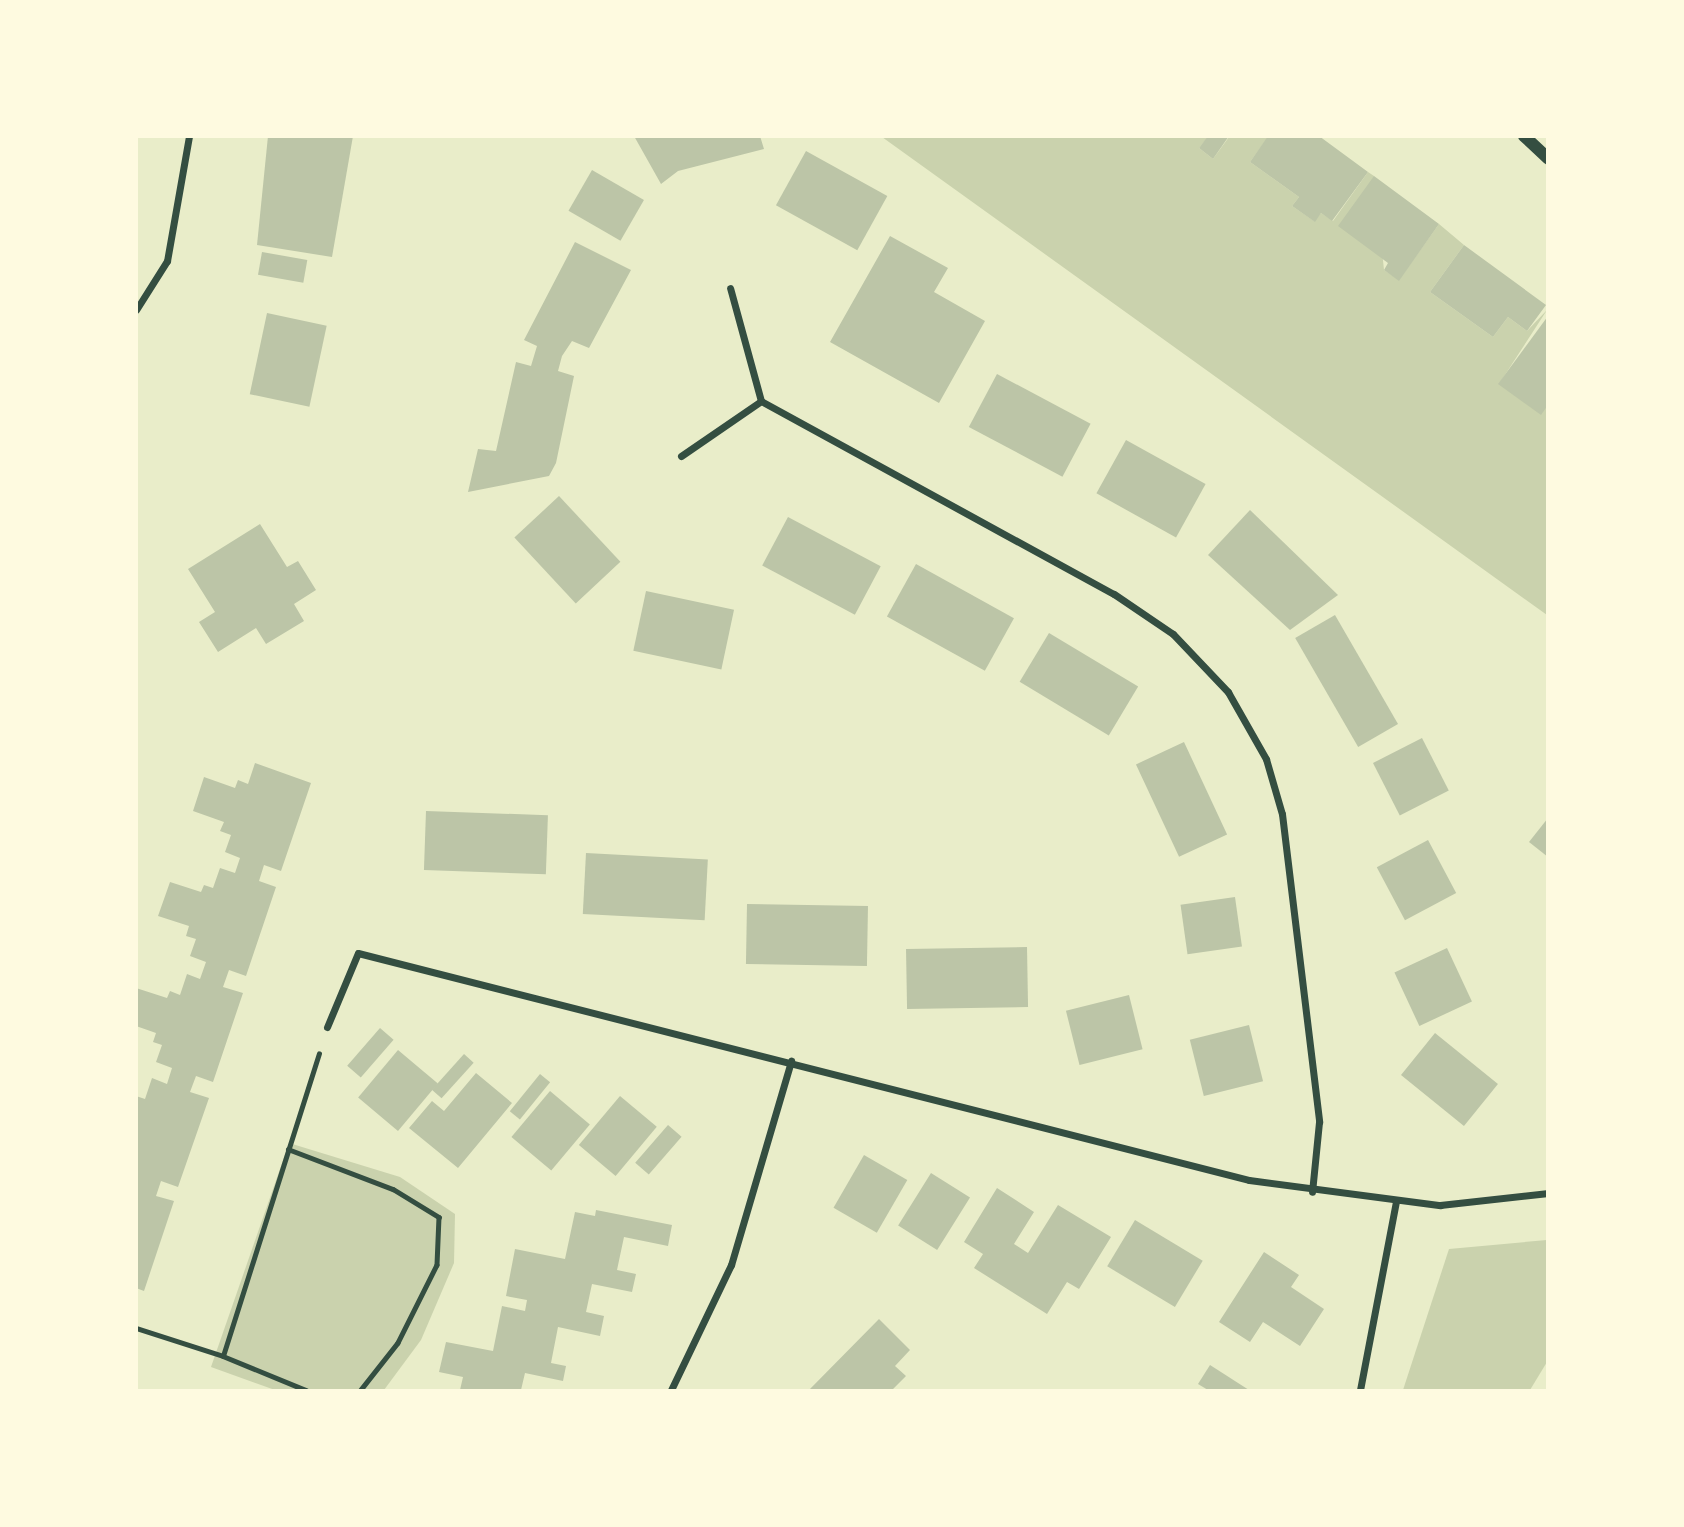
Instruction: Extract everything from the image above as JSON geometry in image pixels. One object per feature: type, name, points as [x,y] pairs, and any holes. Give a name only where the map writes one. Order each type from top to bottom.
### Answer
[{"type":"street","points":[[136,310],[167,261],[189,136]]},
{"type":"street","points":[[1524,136],[1548,158]]},
{"type":"street","points":[[730,288],[761,401],[1125,601],[1173,634],[1228,692],[1266,760],[1282,814],[1319,1122],[1312,1192]]},
{"type":"street","points":[[681,456],[761,401]]},
{"type":"street","points":[[327,1027],[358,953],[1312,1192],[1396,1202],[1478,1204],[1548,1193]]},
{"type":"street","points":[[670,1391],[731,1265],[791,1061]]},
{"type":"street","points":[[1360,1391],[1396,1202]]},
{"type":"path","points":[[223,1356],[327,1027]]},
{"type":"path","points":[[288,1149],[393,1189],[439,1217],[437,1265],[398,1343],[361,1391]]},
{"type":"path","points":[[136,1328],[223,1356],[306,1391]]},
{"type":"green space","points":[[882,137],[1208,137],[1199,148],[1213,159],[1229,137],[1268,137],[1250,162],[1299,197],[1292,206],[1314,221],[1321,213],[1333,221],[1368,172],[1374,176],[1384,270],[1399,280],[1439,224],[1464,245],[1430,292],[1493,337],[1508,317],[1527,331],[1547,310],[1499,384],[1547,405],[1547,615]]},
{"type":"green space","points":[[289,1143],[400,1177],[455,1214],[454,1263],[421,1340],[384,1390],[275,1390],[211,1367]]},
{"type":"green space","points":[[1547,1240],[1547,1362],[1530,1390],[1403,1390],[1449,1249]]},
{"type":"building","points":[[268,136],[353,136],[332,257],[257,245]]},
{"type":"building","points":[[634,136],[760,136],[764,149],[678,171],[661,184]]},
{"type":"building","points":[[1208,136],[1229,136],[1213,159],[1199,148]]},
{"type":"building","points":[[1268,136],[1319,136],[1368,172],[1332,221],[1321,213],[1315,222],[1292,206],[1299,197],[1250,162]]},
{"type":"building","points":[[806,151],[887,196],[857,250],[776,205]]},
{"type":"building","points":[[592,170],[644,200],[620,241],[568,211]]},
{"type":"building","points":[[1374,176],[1439,224],[1399,281],[1384,270],[1388,263],[1338,226]]},
{"type":"building","points":[[890,236],[948,268],[934,292],[985,321],[939,403],[830,342]]},
{"type":"building","points":[[575,242],[631,270],[589,348],[572,341],[562,356],[558,371],[574,376],[556,463],[549,476],[468,492],[478,449],[496,451],[516,362],[531,366],[537,346],[524,340]]},
{"type":"building","points":[[1464,245],[1546,305],[1527,331],[1508,317],[1493,337],[1430,292]]},
{"type":"building","points":[[262,252],[307,260],[303,283],[258,275]]},
{"type":"building","points":[[267,313],[327,326],[309,407],[250,394]]},
{"type":"building","points":[[1548,316],[1548,405],[1541,415],[1498,384]]},
{"type":"building","points":[[997,374],[1091,424],[1062,477],[969,427]]},
{"type":"building","points":[[1126,440],[1206,484],[1176,537],[1096,493]]},
{"type":"building","points":[[559,496],[620,562],[576,603],[514,538]]},
{"type":"building","points":[[1250,510],[1338,595],[1290,630],[1208,555]]},
{"type":"building","points":[[788,517],[881,566],[855,615],[762,566]]},
{"type":"building","points":[[260,524],[287,567],[298,561],[316,590],[294,604],[304,621],[266,644],[256,628],[218,652],[199,622],[215,612],[188,569]]},
{"type":"building","points":[[916,564],[1014,618],[985,671],[887,616]]},
{"type":"building","points":[[646,591],[734,610],[721,669],[633,651]]},
{"type":"building","points":[[1335,615],[1398,724],[1358,747],[1295,638]]},
{"type":"building","points":[[1049,633],[1138,687],[1109,735],[1020,682]]},
{"type":"building","points":[[1422,738],[1449,791],[1400,816],[1373,763]]},
{"type":"building","points":[[1184,742],[1227,834],[1179,857],[1136,764]]},
{"type":"building","points":[[255,763],[311,783],[281,871],[264,865],[259,881],[276,887],[246,976],[229,970],[223,987],[243,993],[213,1082],[196,1076],[190,1092],[209,1098],[178,1187],[161,1181],[156,1196],[174,1201],[144,1291],[136,1288],[136,1096],[145,1099],[152,1078],[167,1084],[172,1068],[156,1062],[162,1045],[153,1042],[156,1033],[136,1026],[136,988],[167,998],[170,991],[180,995],[187,974],[200,979],[206,962],[190,956],[196,939],[186,936],[189,926],[158,916],[170,882],[201,892],[204,885],[213,888],[220,868],[235,873],[240,858],[225,852],[231,835],[220,831],[224,822],[193,811],[204,777],[235,788],[238,780],[248,784]]},
{"type":"building","points":[[426,811],[548,815],[546,874],[424,870]]},
{"type":"building","points":[[1548,818],[1548,857],[1529,842]]},
{"type":"building","points":[[1428,840],[1456,893],[1405,920],[1377,867]]},
{"type":"building","points":[[586,853],[708,859],[705,920],[583,914]]},
{"type":"building","points":[[1235,897],[1242,947],[1187,954],[1181,905]]},
{"type":"building","points":[[747,904],[868,906],[867,966],[746,964]]},
{"type":"building","points":[[1027,947],[1028,1007],[907,1009],[906,949]]},
{"type":"building","points":[[1447,948],[1472,1001],[1419,1026],[1394,973]]},
{"type":"building","points":[[1129,995],[1143,1049],[1079,1065],[1066,1011]]},
{"type":"building","points":[[1249,1025],[1263,1081],[1204,1096],[1190,1040]]},
{"type":"building","points":[[380,1028],[394,1040],[361,1078],[347,1066]]},
{"type":"building","points":[[1435,1033],[1498,1084],[1464,1126],[1401,1075]]},
{"type":"building","points":[[398,1050],[438,1083],[398,1131],[358,1097]]},
{"type":"building","points":[[464,1054],[474,1063],[442,1098],[432,1090]]},
{"type":"building","points":[[476,1073],[512,1103],[458,1168],[409,1128],[432,1101],[444,1111]]},
{"type":"building","points":[[540,1074],[550,1082],[520,1119],[510,1111]]},
{"type":"building","points":[[550,1091],[590,1124],[551,1170],[511,1137]]},
{"type":"building","points":[[620,1096],[657,1127],[616,1176],[579,1145]]},
{"type":"building","points":[[668,1125],[682,1137],[649,1175],[635,1163]]},
{"type":"building","points":[[864,1155],[907,1180],[877,1233],[834,1208]]},
{"type":"building","points":[[931,1173],[970,1197],[937,1250],[898,1226]]},
{"type":"building","points":[[997,1188],[1034,1212],[1014,1244],[1028,1253],[1058,1205],[1111,1237],[1079,1289],[1067,1282],[1047,1314],[974,1268],[983,1254],[964,1242]]},
{"type":"building","points":[[596,1210],[672,1225],[668,1246],[624,1237],[617,1270],[636,1274],[632,1292],[592,1284],[586,1312],[604,1316],[600,1336],[558,1327],[551,1363],[566,1366],[563,1381],[525,1373],[521,1390],[460,1390],[463,1377],[439,1372],[446,1342],[493,1351],[502,1306],[525,1311],[527,1300],[506,1296],[515,1249],[565,1259],[575,1212],[595,1216]]},
{"type":"building","points":[[1135,1220],[1203,1261],[1175,1307],[1107,1266]]},
{"type":"building","points":[[1264,1252],[1299,1275],[1291,1287],[1324,1309],[1300,1346],[1263,1322],[1250,1342],[1219,1322]]},
{"type":"building","points":[[879,1319],[910,1350],[895,1366],[906,1376],[892,1390],[809,1390]]},
{"type":"building","points":[[1210,1365],[1249,1390],[1208,1390],[1198,1384]]}]
